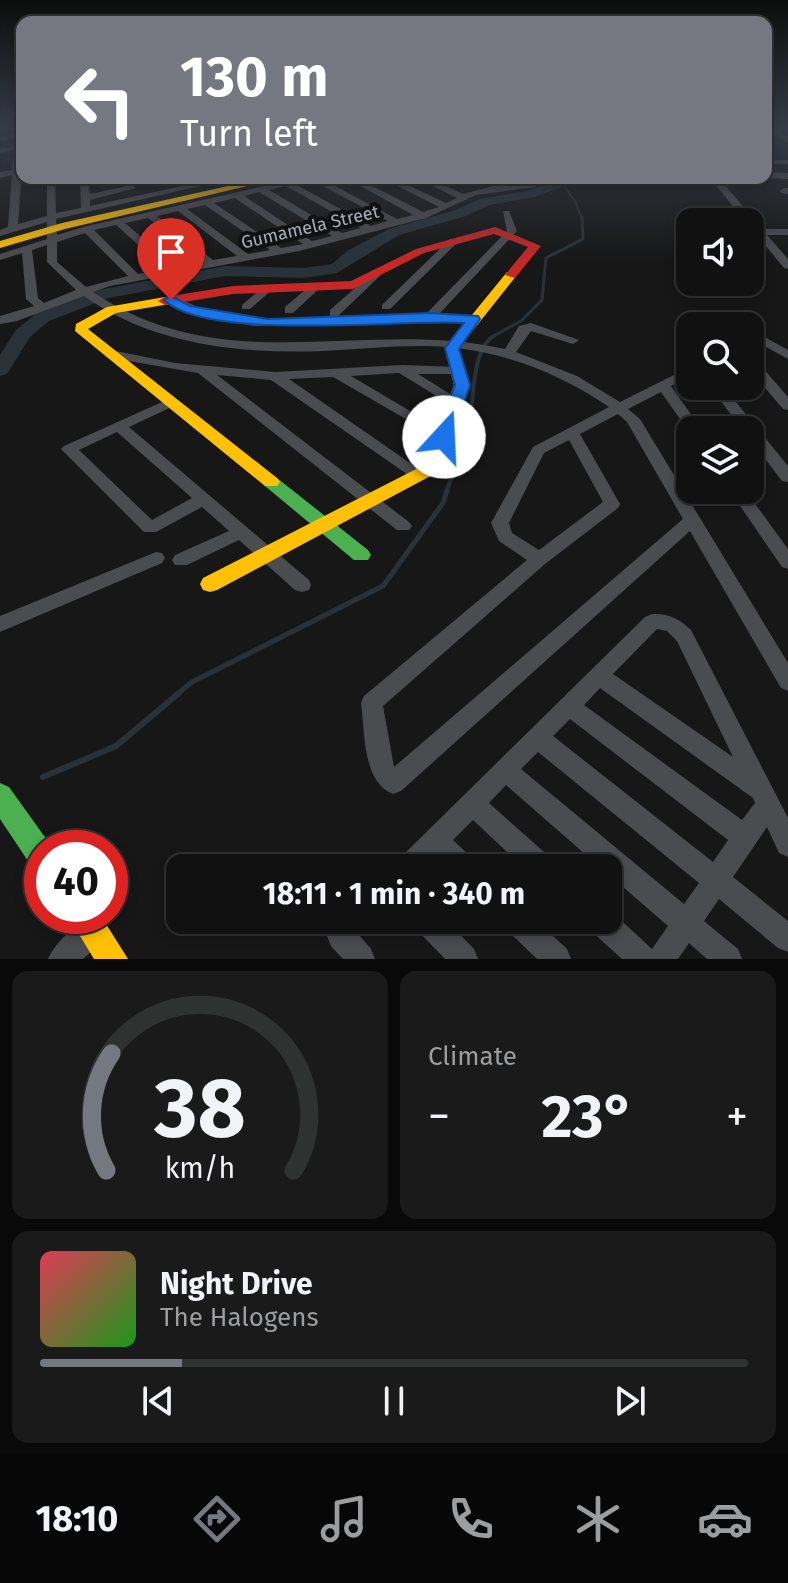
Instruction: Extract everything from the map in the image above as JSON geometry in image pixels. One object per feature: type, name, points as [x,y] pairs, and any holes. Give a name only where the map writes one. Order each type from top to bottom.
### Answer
[{"type":"street","points":[[13,228],[18,184]]},
{"type":"street","points":[[51,184],[52,262],[96,299],[148,326],[228,344],[305,347],[411,341],[458,344],[507,353],[576,378],[633,419],[788,682]]},
{"type":"street","points":[[86,209],[84,188],[123,184]]},
{"type":"street","points":[[0,257],[26,247],[51,228],[86,209],[195,184]]},
{"type":"street","points":[[0,245],[51,228],[267,184]]},
{"type":"street","points":[[0,233],[13,228],[87,229],[274,184]]},
{"type":"street","points":[[287,184],[371,230]]},
{"type":"street","points":[[323,184],[398,223]]},
{"type":"street","points":[[362,184],[423,216]]},
{"type":"street","points":[[398,184],[446,207]]},
{"type":"street","name":"Gumamela Street","points":[[0,320],[41,306],[96,299],[136,278],[280,252],[398,223],[446,207],[469,188],[494,184]]},
{"type":"street","points":[[719,184],[740,208]]},
{"type":"street","points":[[260,189],[341,237]]},
{"type":"street","points":[[236,195],[311,245]]},
{"type":"street","points":[[207,202],[280,252]]},
{"type":"street","points":[[180,208],[246,258]]},
{"type":"street","points":[[430,317],[512,231],[506,213]]},
{"type":"street","points":[[150,215],[212,265]]},
{"type":"street","points":[[118,222],[174,271]]},
{"type":"street","points":[[87,229],[136,278]]},
{"type":"street","points":[[96,299],[171,300],[233,290],[353,285],[420,251],[495,230],[535,246],[452,348],[462,385],[432,468],[210,584]]},
{"type":"street","points":[[764,232],[788,232]]},
{"type":"street","points":[[764,236],[782,252],[788,266]]},
{"type":"street","points":[[386,307],[454,241]]},
{"type":"street","points":[[26,247],[32,299],[41,306]]},
{"type":"street","points":[[334,313],[376,275]]},
{"type":"street","points":[[289,310],[316,286]]},
{"type":"street","points":[[246,307],[267,289]]},
{"type":"street","points":[[96,299],[81,327],[361,555]]},
{"type":"street","points":[[171,300],[187,309],[268,323],[430,317],[474,319]]},
{"type":"street","points":[[507,353],[523,329],[531,327],[573,340]]},
{"type":"street","points":[[764,341],[788,355]]},
{"type":"street","points":[[111,354],[201,369],[275,376],[402,369],[458,371]]},
{"type":"street","points":[[201,369],[403,526]]},
{"type":"street","points":[[402,369],[456,402]]},
{"type":"street","points":[[338,374],[444,437]]},
{"type":"street","points":[[275,376],[417,476]]},
{"type":"street","points":[[539,559],[505,537],[500,523],[538,450],[676,378]]},
{"type":"street","points":[[764,378],[788,406]]},
{"type":"street","points":[[663,385],[685,416]]},
{"type":"street","points":[[727,400],[788,477]]},
{"type":"street","points":[[171,402],[69,449],[150,528],[203,499]]},
{"type":"street","points":[[119,426],[302,585]]},
{"type":"street","points":[[572,432],[612,504],[539,559],[372,703],[382,769],[393,783],[691,521]]},
{"type":"street","points":[[747,504],[788,562]]},
{"type":"street","points":[[181,560],[241,532]]},
{"type":"street","points":[[0,624],[156,558]]},
{"type":"street","points":[[422,854],[652,622],[663,621],[677,628],[684,636],[788,844]]},
{"type":"street","points":[[598,675],[765,797]]},
{"type":"street","points":[[568,705],[743,836]]},
{"type":"street","points":[[537,737],[788,938]]},
{"type":"street","points":[[505,770],[728,959]]},
{"type":"street","points":[[0,796],[24,831]]},
{"type":"street","points":[[662,959],[765,797]]},
{"type":"street","points":[[472,803],[528,854]]},
{"type":"street","points":[[435,840],[450,854]]},
{"type":"street","points":[[62,959],[80,934]]},
{"type":"street","points":[[95,934],[112,959]]},
{"type":"street","points":[[343,934],[341,936],[361,959]]},
{"type":"street","points":[[440,934],[464,959]]},
{"type":"street","points":[[531,934],[557,959]]},
{"type":"street","points":[[615,934],[643,959]]},
{"type":"waterway","points":[[0,370],[23,334],[43,317],[105,294],[225,271],[303,273],[337,268],[353,254],[394,232],[461,213],[485,202],[530,194],[556,184]]},
{"type":"waterway","points":[[562,184],[575,201],[582,219]]},
{"type":"waterway","points":[[490,338],[521,321],[542,300],[546,258],[583,239],[582,217]]},
{"type":"waterway","points":[[446,493],[468,428],[478,362],[487,342],[494,336]]},
{"type":"waterway","points":[[176,695],[192,682],[383,586],[443,503],[447,491]]},
{"type":"waterway","points":[[43,777],[116,746],[179,693]]},
{"type":"traffic: fast","points":[[271,482],[361,555]]},
{"type":"traffic: fast","points":[[0,796],[24,831]]},
{"type":"traffic: slow","points":[[0,245],[62,226],[250,184]]},
{"type":"traffic: slow","points":[[210,584],[432,468],[462,385],[452,348],[511,275]]},
{"type":"traffic: slow","points":[[165,301],[112,310],[81,327],[82,331],[271,482]]},
{"type":"traffic: slow","points":[[95,934],[112,959]]},
{"type":"traffic: jam","points":[[165,301],[233,290],[353,285],[420,251],[495,230],[535,246],[511,275]]},
{"type":"route","points":[[171,300],[187,309],[268,323],[430,317],[474,319],[452,348],[462,385],[444,437]]}]
